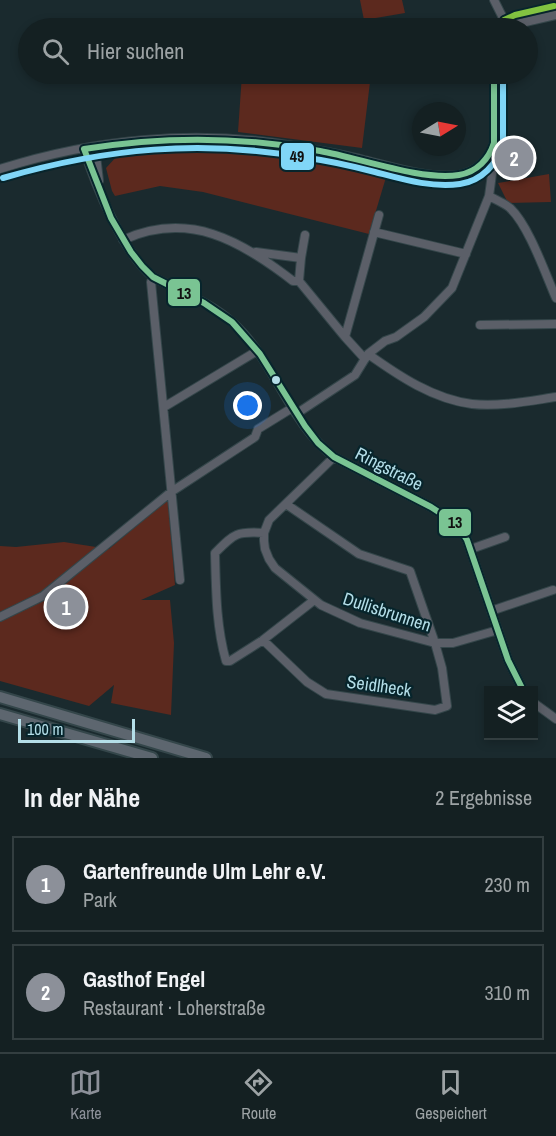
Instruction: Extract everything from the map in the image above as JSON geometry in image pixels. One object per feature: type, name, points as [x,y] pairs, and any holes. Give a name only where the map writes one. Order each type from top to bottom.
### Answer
[{"type":"highway","points":[[0,697],[206,758]]},
{"type":"highway","points":[[0,714],[152,758]]},
{"type":"street","points":[[494,0],[503,18]]},
{"type":"street","points":[[538,19],[556,15]]},
{"type":"street","points":[[0,169],[44,156],[95,147],[160,139],[226,138],[291,145],[407,170],[448,175],[468,172],[488,158],[494,143],[494,84]]},
{"type":"street","name":"Ringstraße","points":[[95,147],[100,189]]},
{"type":"street","name":"Ringstraße","points":[[84,149],[123,240],[136,261],[153,277],[219,312],[233,322],[257,351],[312,437],[334,457],[449,518],[464,534],[520,686]]},
{"type":"street","points":[[0,617],[43,596],[171,492],[255,437],[258,429],[355,375],[366,356],[385,341],[396,337],[424,317],[439,303],[452,288],[489,196],[492,167],[488,158]]},
{"type":"street","points":[[489,196],[509,207],[517,217],[556,298]]},
{"type":"street","points":[[345,337],[379,215]]},
{"type":"street","points":[[123,240],[151,230],[180,228],[204,231],[252,251],[293,281],[299,281]]},
{"type":"street","points":[[374,232],[466,254]]},
{"type":"street","points":[[305,236],[299,281],[345,337],[366,356],[428,391],[453,400],[474,404],[497,404],[556,397]]},
{"type":"street","points":[[252,251],[302,258]]},
{"type":"street","points":[[153,277],[151,282],[180,580]]},
{"type":"street","points":[[480,325],[556,324]]},
{"type":"street","points":[[164,407],[257,351]]},
{"type":"street","points":[[313,601],[263,640],[230,661],[226,661],[219,624],[215,553],[232,536],[246,532],[264,533],[269,520],[334,457]]},
{"type":"street","name":"Dullisbrunnen","points":[[286,504],[359,554],[410,571],[435,643]]},
{"type":"street","name":"Dullisbrunnen","points":[[264,533],[265,549],[276,568],[313,601],[360,623],[435,643],[453,643],[498,630]]},
{"type":"street","points":[[471,549],[505,537]]},
{"type":"street","points":[[491,610],[553,590]]},
{"type":"street","name":"Seidlheck","points":[[263,640],[306,682],[326,694],[435,710],[447,706],[442,668],[435,643]]},
{"type":"street","points":[[538,706],[556,719]]},
{"type":"shaded area","points":[[360,0],[402,0],[405,13],[364,18]]},
{"type":"shaded area","points":[[241,84],[370,84],[362,148],[238,132]]},
{"type":"shaded area","points":[[228,147],[286,154],[387,174],[369,234],[203,192],[160,186],[115,196],[112,191],[106,168],[117,156],[185,148]]},
{"type":"shaded area","points":[[549,174],[551,202],[508,203],[498,183]]},
{"type":"shaded area","points":[[168,499],[175,585],[141,600],[170,600],[174,643],[171,715],[111,703],[114,685],[89,706],[0,681],[0,546],[16,547],[64,542],[109,549]]},
{"type":"transit line","points":[[508,18],[554,6]]},
{"type":"transit line","name":"13","points":[[84,149],[173,140],[231,140],[320,151],[427,175],[459,175],[477,168],[489,154],[494,143],[494,84]]},
{"type":"transit line","name":"49","points":[[3,178],[117,153],[192,148],[268,152],[333,162],[417,182],[438,185],[460,184],[482,175],[501,151],[503,84]]},
{"type":"transit line","name":"13","points":[[84,149],[111,218],[142,266],[153,277],[204,303],[232,322],[260,354],[318,443],[334,457],[431,507],[457,524],[467,540],[508,660],[521,686]]},
{"type":"place","name":"Gasthof Engel","points":[[514,158]]},
{"type":"place","name":"Gartenfreunde Ulm Lehr e.V.","points":[[66,607]]}]
